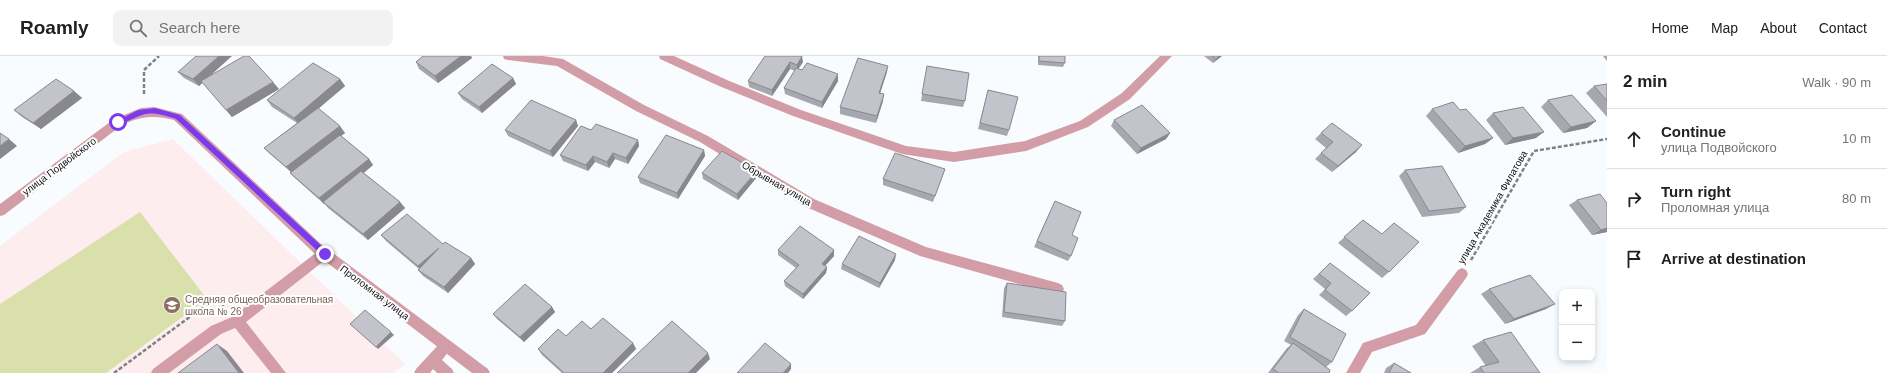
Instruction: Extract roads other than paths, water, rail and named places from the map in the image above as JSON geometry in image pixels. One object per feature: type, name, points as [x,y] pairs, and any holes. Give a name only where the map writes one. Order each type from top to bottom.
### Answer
[{"type":"street","name":"Обрывная улица","points":[[508,56],[559,62],[640,108],[704,139],[810,203],[924,252],[1058,289]]},
{"type":"street","points":[[664,56],[723,83],[797,113],[906,151],[954,157],[1026,146],[1084,124],[1126,96],[1167,56]]},
{"type":"street","name":"Проломная улица","points":[[141,112],[155,110],[178,117],[325,254],[482,373]]},
{"type":"street","name":"улица Подвойского","points":[[0,210],[118,122],[141,112]]},
{"type":"street","points":[[158,373],[216,330],[237,320],[325,254]]},
{"type":"street","points":[[1353,373],[1368,348],[1420,330],[1462,274]]},
{"type":"street","points":[[237,320],[279,373]]},
{"type":"street","points":[[421,373],[446,346]]},
{"type":"street","points":[[433,361],[447,373]]},
{"type":"place","name":"Средняя общеобразовательная школа № 26","points":[[172,305]]}]
